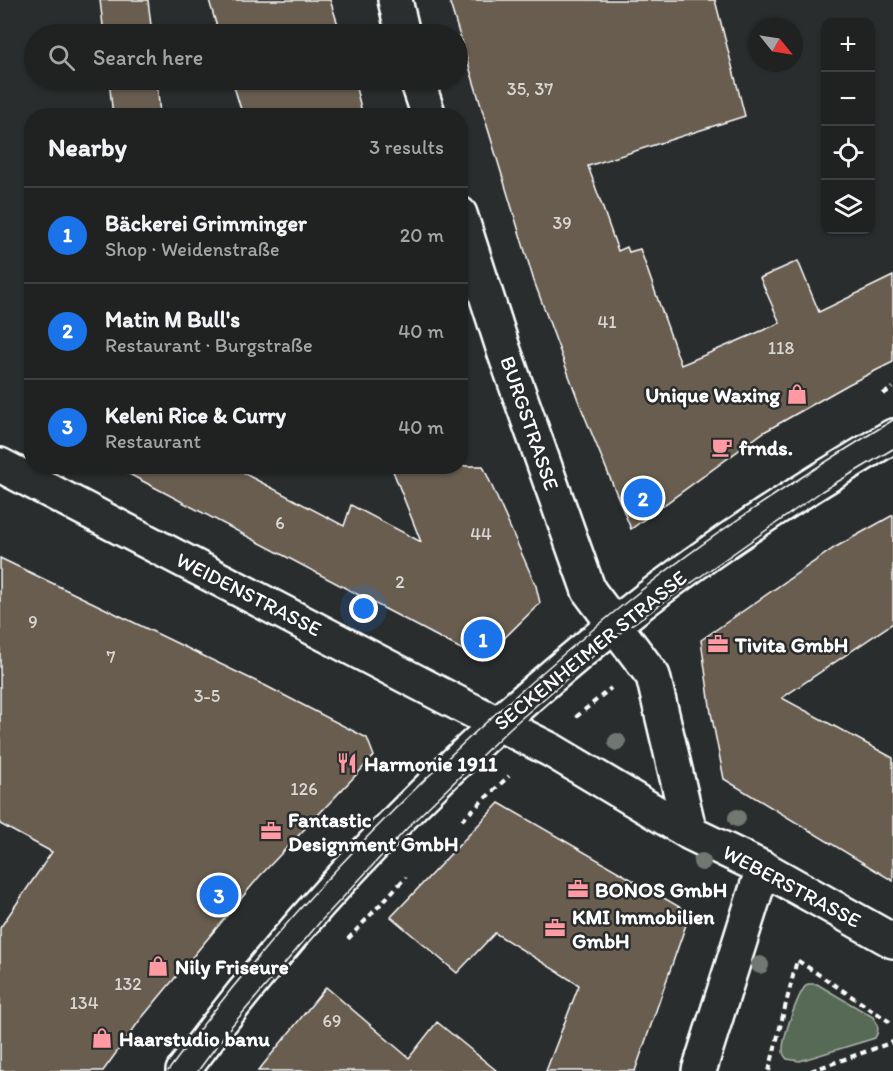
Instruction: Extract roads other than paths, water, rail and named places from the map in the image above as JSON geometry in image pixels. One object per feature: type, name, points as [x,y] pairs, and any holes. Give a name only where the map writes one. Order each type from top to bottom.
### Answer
[{"type":"street","points":[[396,0],[401,24]]},
{"type":"street","points":[[420,90],[426,108]]},
{"type":"street","name":"BURGSTRASSE","points":[[468,239],[504,351],[589,591],[614,624]]},
{"type":"street","name":"SECKENHEIMER STRASSE","points":[[183,1071],[220,1020],[354,865],[402,814],[498,723],[614,624],[693,565],[816,481],[893,436]]},
{"type":"street","name":"WEIDENSTRASSE","points":[[0,465],[498,723]]},
{"type":"street","points":[[614,624],[653,676],[690,833]]},
{"type":"street","name":"WEBERSTRASSE","points":[[498,723],[542,745],[690,833],[763,868],[893,940]]},
{"type":"street","points":[[699,1071],[763,868]]},
{"type":"tram line","points":[[168,1071],[218,1005],[326,880],[442,763],[503,707],[629,600],[692,551],[791,484],[893,420]]},
{"type":"tram line","points":[[198,1071],[229,1029],[320,922],[412,823],[510,728],[620,633],[822,491],[893,449]]},
{"type":"place","name":"Unique Waxing","points":[[797,394]]},
{"type":"place","name":"frnds.","points":[[722,447]]},
{"type":"place","name":"Matin M Bull's","points":[[643,498]]},
{"type":"place","name":"Bäckerei Grimminger","points":[[483,639]]},
{"type":"place","name":"Tivita GmbH","points":[[718,644]]},
{"type":"place","name":"Harmonie 1911","points":[[347,763]]},
{"type":"place","name":"Fantastic Designment GmbH","points":[[271,831]]},
{"type":"place","name":"BONOS GmbH","points":[[578,889]]},
{"type":"place","name":"Keleni Rice & Curry","points":[[219,895]]},
{"type":"place","name":"KMI Immobilien GmbH","points":[[555,928]]},
{"type":"place","name":"Nily Friseure","points":[[158,966]]},
{"type":"place","name":"Haarstudio banu","points":[[102,1038]]}]
